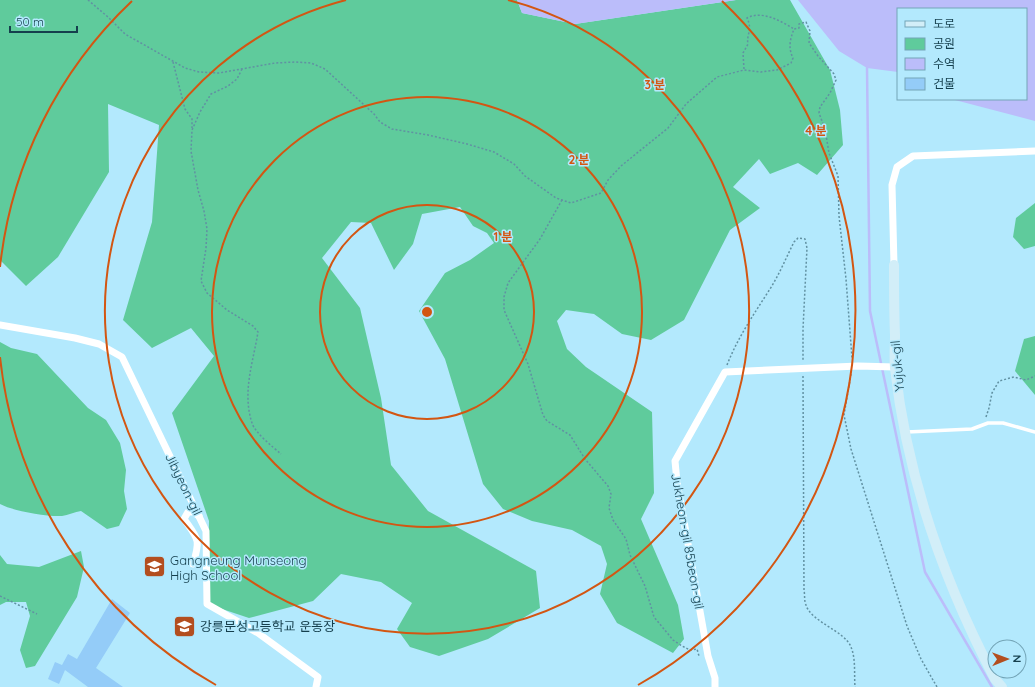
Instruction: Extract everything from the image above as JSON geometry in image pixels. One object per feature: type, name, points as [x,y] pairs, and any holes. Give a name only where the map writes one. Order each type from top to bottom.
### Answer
[{"type":"street","name":"Yujuk-gil","points":[[1002,687],[995,679],[979,649],[938,552],[917,482],[906,432],[895,367],[892,185],[897,167],[913,156],[1035,150]]},
{"type":"street","name":"Jibyeon-gil","points":[[0,325],[75,338],[99,344],[122,357],[206,531],[207,604],[258,633],[318,677],[316,687]]},
{"type":"street","points":[[725,372],[803,368],[895,367]]},
{"type":"street","name":"Jukheon-gil 85beon-gil","points":[[715,687],[715,678],[708,656],[674,461],[725,372]]},
{"type":"street","points":[[193,564],[197,550],[197,537],[184,519],[188,512],[193,512],[199,516]]},
{"type":"lane","points":[[906,432],[972,429],[988,423],[1003,423],[1035,432]]},
{"type":"path","points":[[88,0],[125,34],[185,68],[199,72],[219,73],[275,63],[311,63],[325,69],[374,114],[380,122],[392,129],[428,135],[494,152],[514,164],[525,176],[556,198],[571,203],[601,193],[608,180],[621,166],[668,128],[686,104],[717,77],[744,70],[761,72],[777,70],[791,63],[793,58],[790,51],[790,38],[794,29]]},
{"type":"path","points":[[744,70],[743,53],[748,44],[747,40],[750,34],[747,18],[765,16],[794,29],[799,28],[799,24],[806,22],[810,31],[810,43],[818,56],[834,74],[836,80],[830,93],[820,107],[819,113],[825,129],[829,152],[838,176],[839,216],[855,367],[844,415],[851,449],[897,599],[921,659],[937,687]]},
{"type":"path","points":[[173,61],[185,108],[192,119],[191,151],[207,229],[201,281],[207,293],[227,310],[253,326],[258,332],[247,387],[252,424],[269,444],[281,454]]},
{"type":"path","points":[[192,130],[200,112],[211,94],[228,86],[238,79],[242,70]]},
{"type":"path","points":[[562,200],[540,239],[508,283],[504,297],[504,310],[528,364],[543,415],[547,422],[570,435],[585,460],[608,486],[611,494],[609,508],[613,520],[626,539],[630,555],[645,586],[654,617],[674,640],[682,646],[690,650],[697,649],[699,656],[708,656]]},
{"type":"path","points":[[725,372],[733,349],[750,318],[771,288],[794,242],[798,238],[805,240],[807,248],[803,329],[804,590],[806,606],[815,617],[841,636],[850,645],[854,659],[855,687]]},
{"type":"path","points":[[978,427],[986,416],[992,393],[999,381],[1014,377],[1026,380],[1035,376]]},
{"type":"path","points":[[0,596],[37,614]]},
{"type":"green space","points":[[0,0],[517,0],[522,13],[575,24],[736,0],[790,0],[830,70],[840,110],[843,145],[817,175],[798,163],[770,174],[759,159],[733,187],[760,208],[730,230],[684,320],[651,340],[622,334],[594,314],[566,310],[557,321],[567,349],[586,367],[652,412],[654,493],[641,519],[678,605],[684,639],[673,653],[617,623],[600,594],[607,564],[601,546],[572,530],[532,521],[503,509],[483,484],[445,359],[419,311],[445,273],[470,260],[494,243],[487,233],[473,226],[460,207],[422,214],[413,244],[394,270],[371,223],[351,222],[322,258],[360,308],[381,398],[391,465],[428,511],[536,571],[540,608],[488,639],[439,656],[410,647],[397,629],[412,603],[381,582],[341,574],[313,601],[249,618],[207,604],[209,521],[172,413],[214,356],[191,328],[152,348],[123,320],[152,222],[159,125],[108,104],[109,172],[58,257],[26,286],[0,260]]},
{"type":"green space","points":[[1035,203],[1035,246],[1024,249],[1013,237],[1016,218]]},
{"type":"green space","points":[[1035,336],[1035,395],[1015,371],[1024,339]]},
{"type":"green space","points":[[0,342],[11,348],[37,354],[88,408],[106,420],[120,443],[126,470],[124,491],[127,509],[119,526],[107,529],[81,511],[62,516],[48,516],[21,511],[0,504]]},
{"type":"green space","points":[[81,551],[84,567],[77,597],[35,666],[26,668],[20,650],[30,616],[26,602],[6,602],[0,605],[0,555],[7,564],[39,567]]},
{"type":"water","points":[[517,0],[736,0],[575,24],[522,13]]},
{"type":"water","points":[[798,0],[1035,0],[1035,121],[955,100],[1027,100],[1027,8],[897,8],[897,72],[867,68],[839,51]]},
{"type":"building","points":[[112,599],[130,613],[96,668],[123,687],[88,687],[65,670],[59,684],[48,679],[55,662],[62,665],[68,654],[77,659]]},
{"type":"waterway","points":[[867,68],[870,311],[925,572],[992,687]]},
{"type":"place","name":"Gangneung Munseong High School","points":[[155,567]]},
{"type":"place","name":"강릉문성고등학교 운동장","points":[[184,626]]}]
